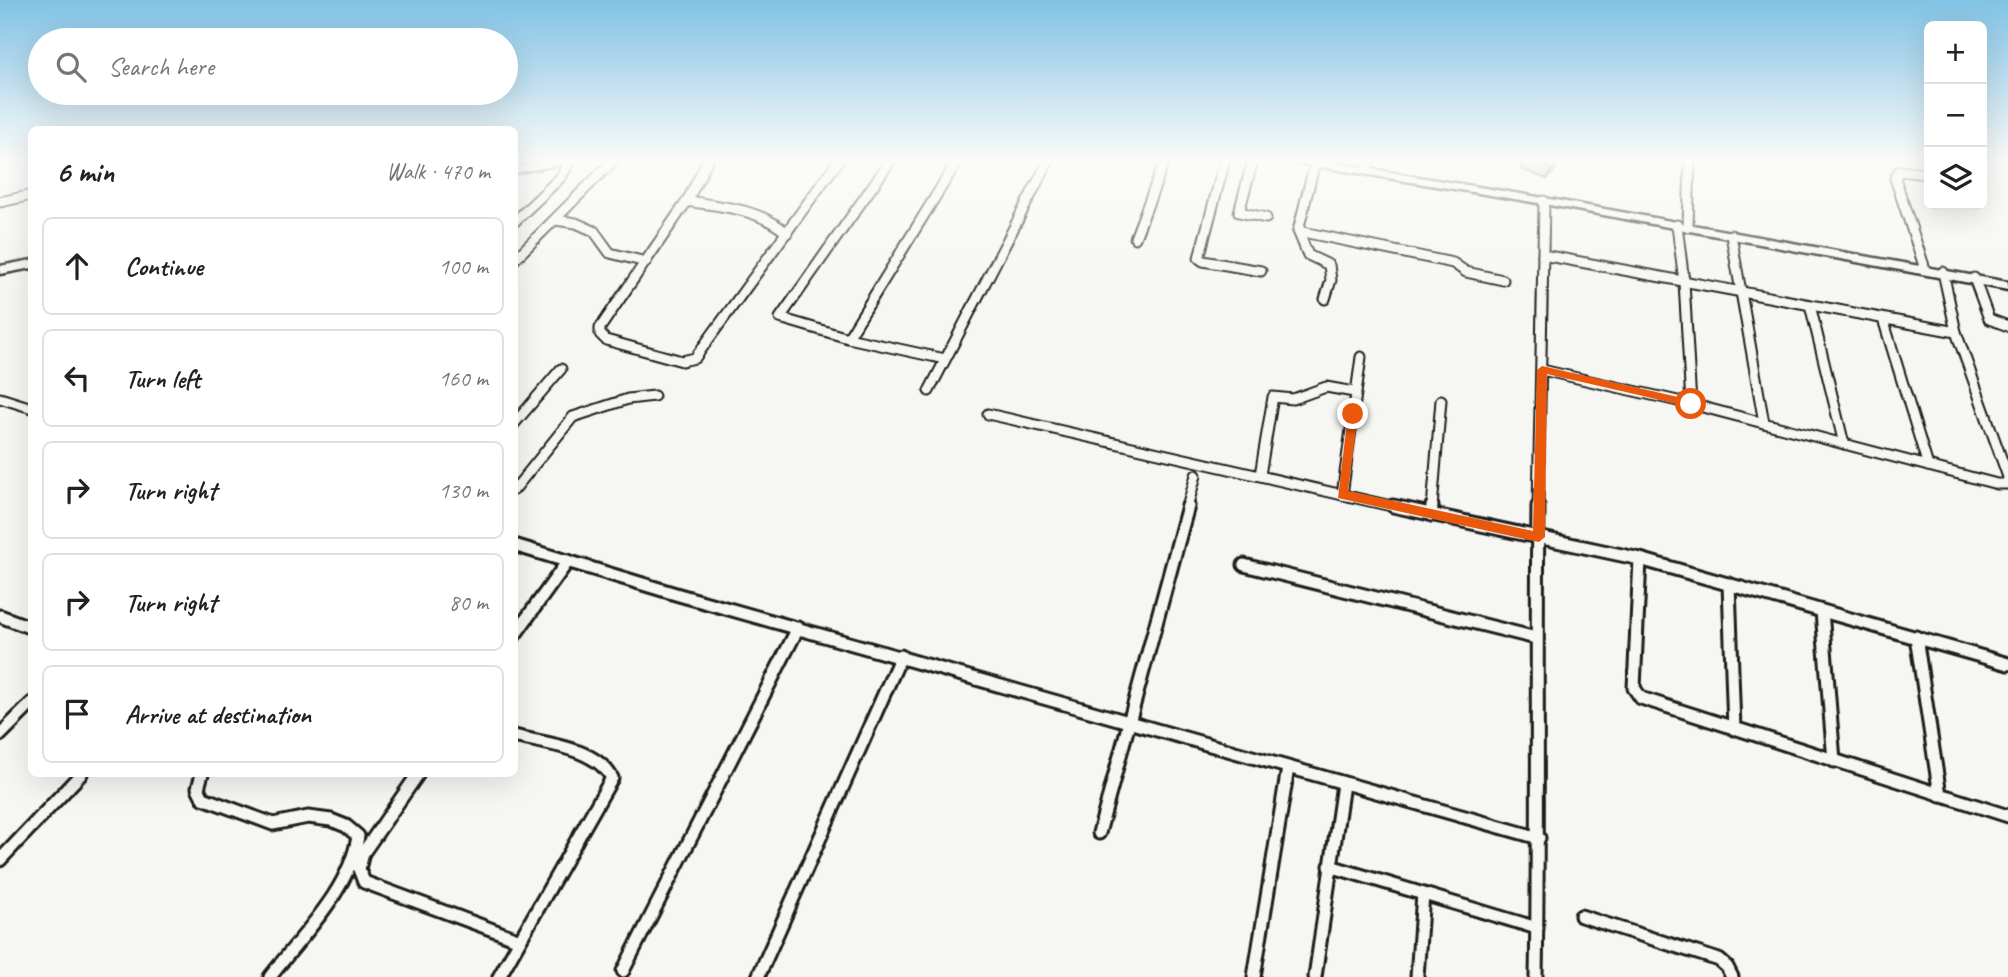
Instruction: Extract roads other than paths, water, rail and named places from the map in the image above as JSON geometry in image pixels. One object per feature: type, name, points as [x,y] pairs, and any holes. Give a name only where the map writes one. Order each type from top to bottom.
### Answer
[{"type":"main road","points":[[1569,206],[2008,286]]},
{"type":"main road","points":[[0,270],[28,265]]},
{"type":"street","points":[[518,218],[531,206]]},
{"type":"street","points":[[518,256],[569,206]]},
{"type":"street","points":[[684,206],[600,328],[600,334],[618,345],[687,361],[700,352],[807,206]]},
{"type":"street","points":[[713,206],[755,213],[778,223],[787,233]]},
{"type":"street","points":[[859,206],[780,318],[849,338],[945,359]]},
{"type":"street","points":[[849,338],[930,206]]},
{"type":"street","points":[[929,391],[1025,206]]},
{"type":"street","points":[[1135,238],[1147,206]]},
{"type":"street","points":[[1213,206],[1199,258],[1203,261],[1261,271]]},
{"type":"street","points":[[1241,206],[1239,212],[1266,218]]},
{"type":"street","points":[[1307,206],[1298,231],[1308,255],[1329,265],[1331,280],[1325,299]]},
{"type":"street","points":[[1536,977],[1539,838],[1536,638],[1544,206]]},
{"type":"street","points":[[1684,206],[1682,226],[1691,404]]},
{"type":"street","points":[[1904,206],[1925,269]]},
{"type":"street","points":[[555,220],[576,223],[594,231],[610,253],[646,262]]},
{"type":"street","points":[[1298,231],[1453,263],[1466,272],[1503,280]]},
{"type":"street","points":[[1731,235],[1764,423]]},
{"type":"street","points":[[1543,255],[1956,332]]},
{"type":"street","points":[[1542,370],[1691,404],[1997,484],[2007,484],[2008,477],[1956,332],[1943,272]]},
{"type":"street","points":[[1974,278],[1989,319],[2008,326]]},
{"type":"street","points":[[1810,305],[1844,444]]},
{"type":"street","points":[[1883,319],[1928,466]]},
{"type":"street","points":[[1342,495],[1354,392],[1361,357]]},
{"type":"street","points":[[518,419],[561,369]]},
{"type":"street","points":[[1259,475],[1273,397],[1293,399],[1326,387],[1354,392]]},
{"type":"street","points":[[518,485],[573,417],[628,399],[654,396]]},
{"type":"street","points":[[0,398],[28,407]]},
{"type":"street","points":[[1431,515],[1441,400]]},
{"type":"street","points":[[988,414],[1431,515],[1640,559],[2008,664]]},
{"type":"street","points":[[1099,833],[1196,475]]},
{"type":"street","points":[[518,546],[1539,838]]},
{"type":"street","points":[[1640,559],[1633,688],[1636,694],[1647,702],[2008,816]]},
{"type":"street","points":[[518,630],[568,561]]},
{"type":"street","points":[[1244,565],[1536,638]]},
{"type":"street","points":[[1729,584],[1734,729]]},
{"type":"street","points":[[1822,611],[1834,761]]},
{"type":"street","points":[[0,616],[28,626]]},
{"type":"street","points":[[623,971],[798,628]]},
{"type":"street","points":[[1916,637],[1940,795]]},
{"type":"street","points":[[758,977],[901,656]]},
{"type":"street","points":[[0,735],[28,708]]},
{"type":"street","points":[[499,977],[612,778],[608,768],[593,758],[518,737]]},
{"type":"street","points":[[1254,977],[1288,768]]},
{"type":"street","points":[[0,860],[78,777]]},
{"type":"street","points":[[201,777],[198,788],[203,799],[274,824],[282,825],[316,816],[330,819],[351,828],[358,836],[356,850],[344,876],[270,977]]},
{"type":"street","points":[[416,777],[363,853],[359,869],[363,881],[520,940]]},
{"type":"street","points":[[1315,977],[1343,784]]},
{"type":"street","points":[[1330,866],[1537,928]]},
{"type":"street","points":[[1417,977],[1423,894]]},
{"type":"street","points":[[1581,916],[1719,960],[1727,967],[1732,977]]}]
